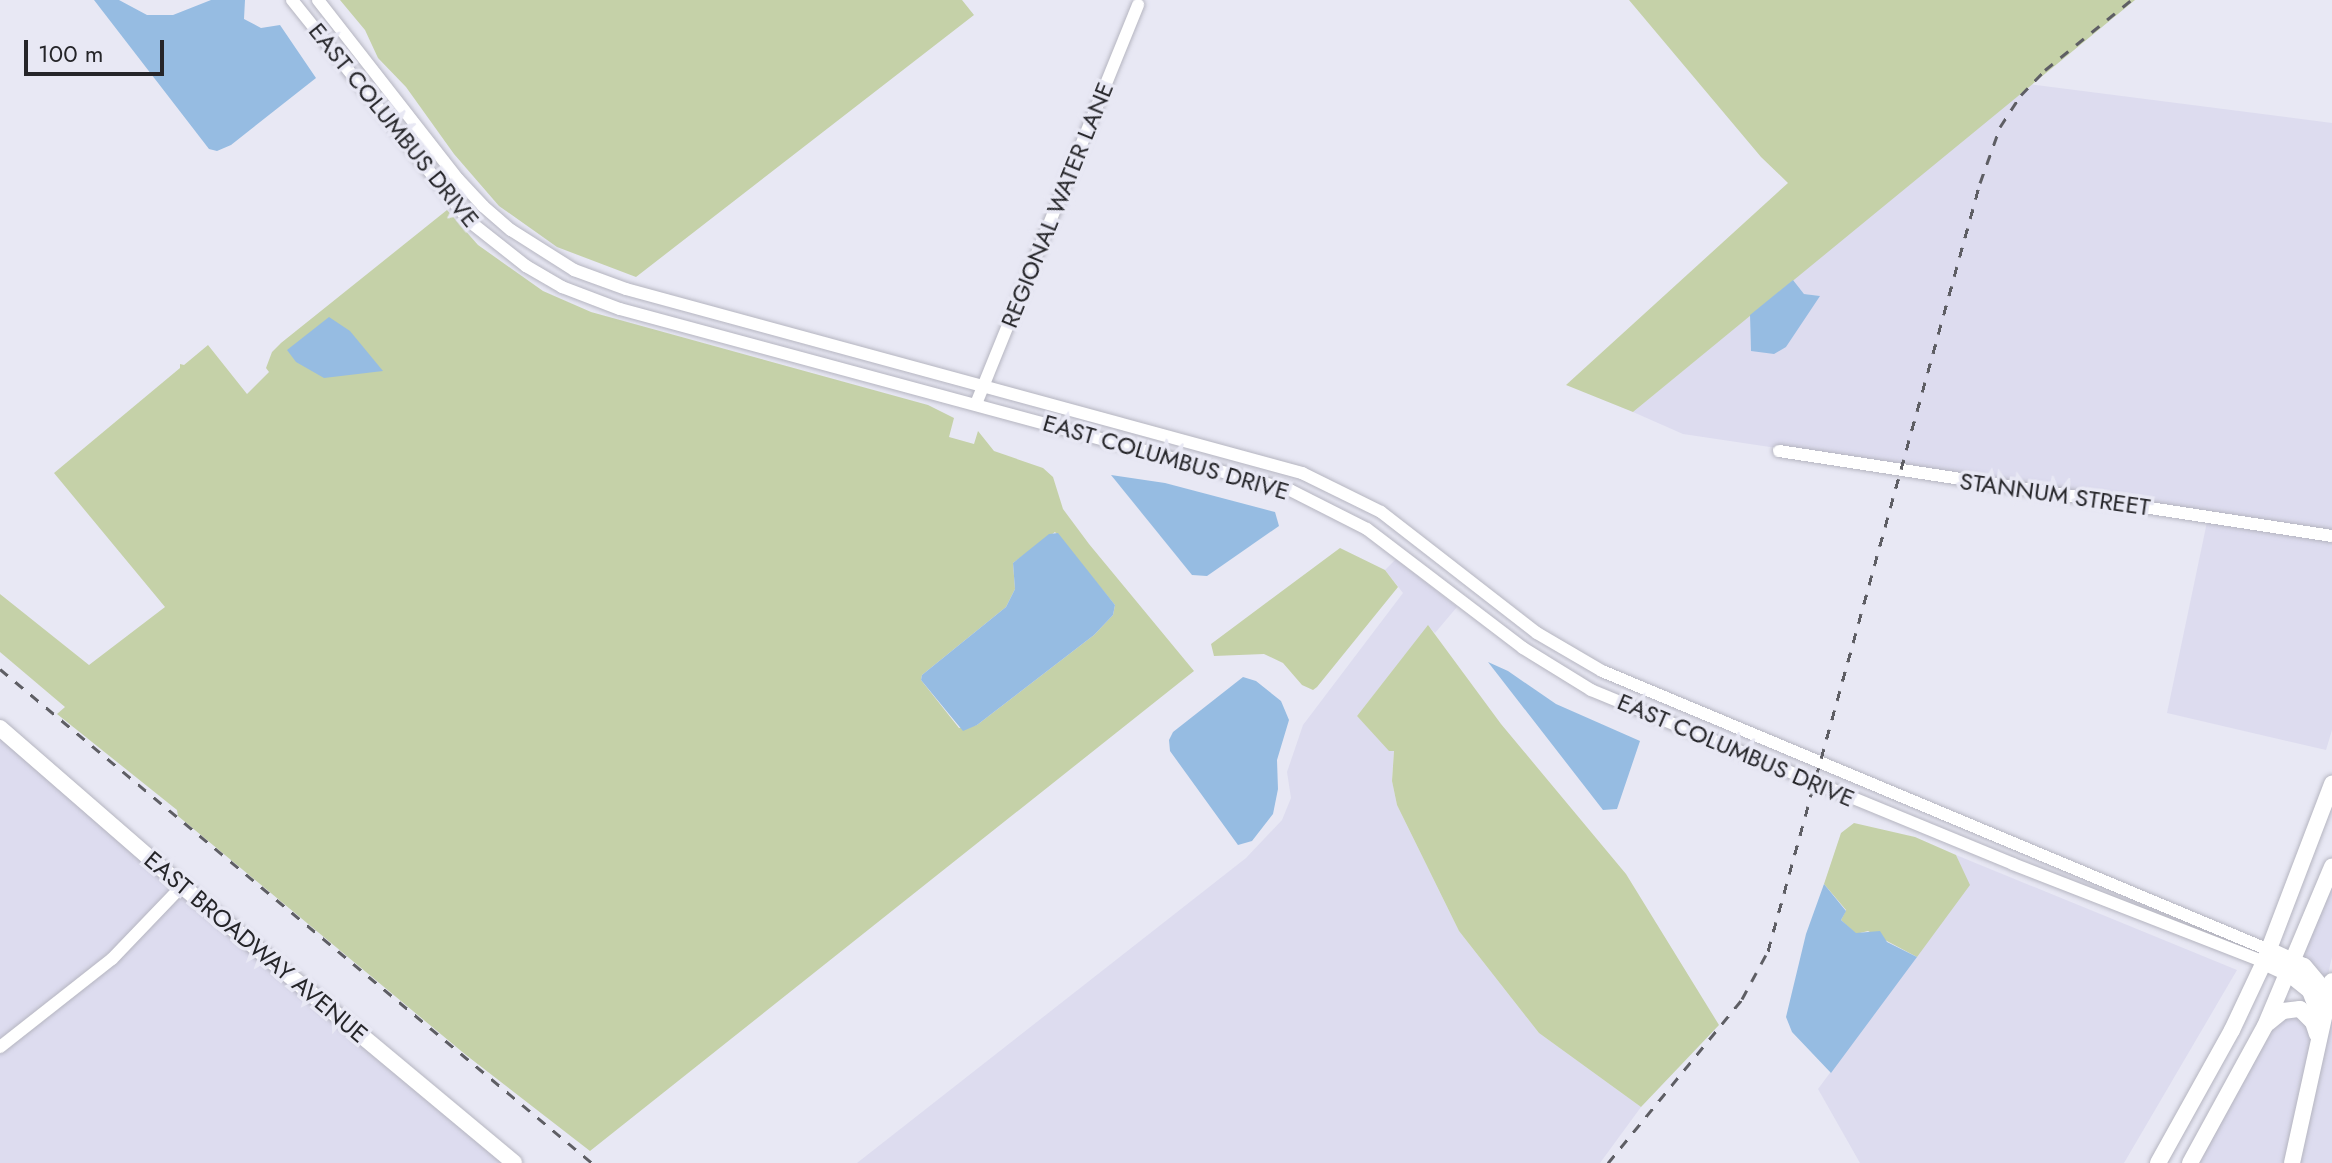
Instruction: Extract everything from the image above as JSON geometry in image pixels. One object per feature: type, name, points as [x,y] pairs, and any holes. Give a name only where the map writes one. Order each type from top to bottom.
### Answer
[{"type":"main road","name":"EAST BROADWAY AVENUE","points":[[0,728],[182,886],[514,1163]]},
{"type":"main road","points":[[2158,1163],[2226,1042],[2266,956],[2332,784]]},
{"type":"main road","points":[[2190,1163],[2265,1026],[2332,867]]},
{"type":"main road","points":[[2266,956],[2314,975],[2330,988],[2292,1163]]},
{"type":"main road","points":[[2291,967],[2318,1004],[2319,1028]]},
{"type":"main road","points":[[2265,1026],[2283,1011],[2300,1009],[2319,1028]]},
{"type":"street","name":"EAST COLUMBUS DRIVE","points":[[292,0],[447,197],[497,246],[562,287],[620,309],[1290,490],[1367,529],[1523,648],[1591,690],[2013,864],[2266,956]]},
{"type":"street","name":"EAST COLUMBUS DRIVE","points":[[318,0],[458,179],[511,230],[574,270],[626,289],[1302,473],[1381,512],[1537,633],[1602,671],[2020,845],[2266,956]]},
{"type":"street","name":"REGIONAL WATER LANE","points":[[976,404],[1138,5]]},
{"type":"street","name":"STANNUM STREET","points":[[1779,451],[2332,536]]},
{"type":"street","points":[[1432,577],[1444,560]]},
{"type":"street","points":[[2013,864],[2020,845]]},
{"type":"street","points":[[0,1047],[112,959],[182,886]]},
{"type":"shaded area","points":[[2028,84],[2332,123],[2332,531],[1683,434],[1633,412],[1750,315],[1751,351],[1786,347],[1819,296],[1804,294],[1793,280]]},
{"type":"shaded area","points":[[2207,522],[2332,541],[2332,730],[2326,750],[2167,713]]},
{"type":"shaded area","points":[[1396,559],[1457,607],[1435,633],[1428,626],[1357,716],[1394,751],[1392,781],[1397,805],[1459,931],[1539,1033],[1641,1107],[1600,1163],[857,1163],[1246,858],[1282,820],[1291,798],[1287,772],[1303,725],[1403,593],[1385,570]]},
{"type":"shaded area","points":[[0,739],[174,887],[124,942],[0,1041]]},
{"type":"shaded area","points":[[1956,855],[2237,970],[2124,1163],[1860,1163],[1818,1089],[1969,885]]},
{"type":"shaded area","points":[[2332,883],[2332,957],[2326,983],[2301,958]]},
{"type":"shaded area","points":[[182,893],[506,1163],[0,1163],[0,1054],[116,963]]},
{"type":"shaded area","points":[[2332,999],[2332,1163],[2297,1163]]},
{"type":"shaded area","points":[[2285,1016],[2304,1017],[2312,1037],[2287,1163],[2195,1163],[2271,1027]]},
{"type":"green space","points":[[340,0],[962,0],[974,15],[636,277],[557,247],[499,206],[454,154],[406,87],[378,58],[365,30]]},
{"type":"green space","points":[[1629,0],[2135,0],[1633,412],[1566,385],[1788,183],[1761,157]]},
{"type":"green space","points":[[447,210],[478,245],[543,291],[591,312],[928,405],[954,418],[949,437],[974,444],[978,431],[994,451],[1043,468],[1053,477],[1063,509],[1089,544],[1194,671],[590,1151],[466,1055],[178,816],[177,810],[57,714],[65,707],[0,652],[0,594],[89,665],[165,607],[54,473],[180,368],[180,364],[184,365],[208,345],[247,394],[269,372],[266,368],[272,352]],"holes":[[[1055,532],[1115,605],[1113,615],[1094,635],[977,725],[959,728],[921,680],[922,675],[1006,607],[1015,589],[1013,563]]]},
{"type":"green space","points":[[1340,548],[1385,570],[1398,587],[1317,687],[1313,690],[1302,685],[1283,663],[1264,654],[1214,656],[1211,644]]},
{"type":"green space","points":[[1428,625],[1501,724],[1626,874],[1719,1025],[1641,1107],[1539,1033],[1459,931],[1397,805],[1392,781],[1394,751],[1389,751],[1357,716]]},
{"type":"green space","points":[[1854,823],[1915,837],[1956,855],[1970,885],[1917,957],[1868,931],[1856,934],[1841,920],[1846,910],[1824,884],[1841,833]]},
{"type":"water","points":[[94,0],[119,0],[147,15],[173,15],[211,0],[245,0],[244,19],[261,28],[280,25],[316,78],[231,145],[217,151],[209,149]]},
{"type":"water","points":[[1793,280],[1804,294],[1820,296],[1786,347],[1774,354],[1751,351],[1750,315]]},
{"type":"water","points":[[329,317],[350,331],[383,371],[324,378],[296,362],[287,350]]},
{"type":"water","points":[[1111,475],[1165,483],[1275,512],[1279,526],[1207,576],[1192,575]]},
{"type":"water","points":[[1058,533],[1115,605],[1113,615],[1094,635],[977,725],[963,731],[921,680],[922,675],[1006,607],[1015,589],[1013,563],[1049,534]]},
{"type":"water","points":[[1488,662],[1508,671],[1556,704],[1640,741],[1617,809],[1603,810]]},
{"type":"water","points":[[1243,677],[1256,681],[1281,701],[1289,720],[1277,760],[1278,789],[1273,814],[1252,841],[1238,845],[1170,751],[1169,740],[1173,732]]},
{"type":"water","points":[[1824,884],[1846,911],[1841,920],[1856,933],[1880,931],[1887,942],[1917,957],[1831,1073],[1792,1032],[1786,1017],[1806,934]]},
{"type":"railway","points":[[1608,1163],[1742,999],[1768,951],[1980,183],[2000,127],[2021,95],[2045,70],[2131,0]]},
{"type":"railway","points":[[0,669],[592,1163]]}]
